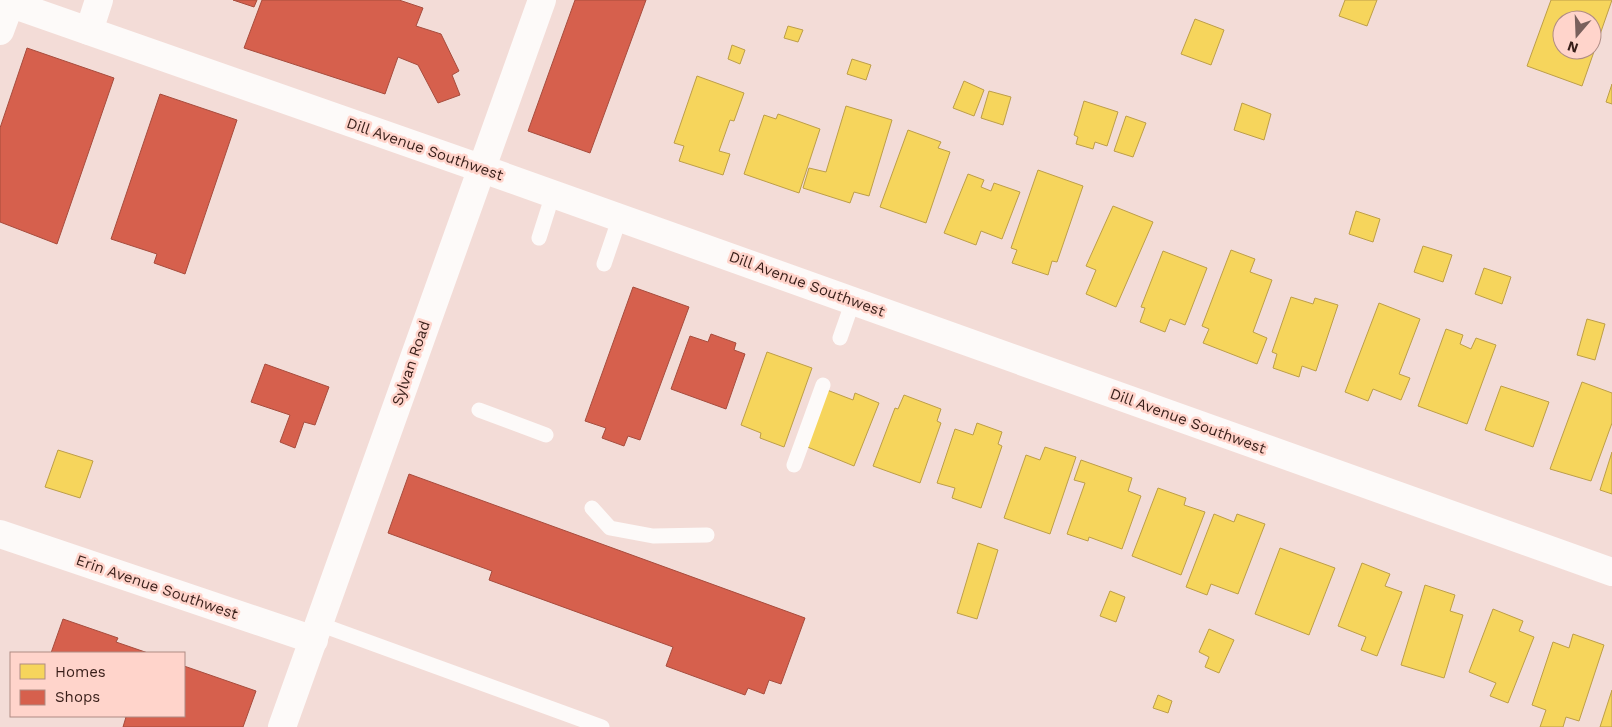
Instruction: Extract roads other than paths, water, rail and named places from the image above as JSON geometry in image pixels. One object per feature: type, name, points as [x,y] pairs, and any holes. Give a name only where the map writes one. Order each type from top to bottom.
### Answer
[{"type":"main road","points":[[89,31],[99,0]]},
{"type":"main road","name":"Sylvan Road","points":[[282,727],[480,168],[542,0]]},
{"type":"main road","points":[[0,31],[5,2]]},
{"type":"main road","name":"Dill Avenue Southwest","points":[[5,2],[620,217],[1612,572]]},
{"type":"main road","name":"Erin Avenue Southwest","points":[[0,534],[316,632]]},
{"type":"lane","points":[[539,238],[552,194]]},
{"type":"lane","points":[[604,264],[620,217]]},
{"type":"lane","points":[[840,338],[853,301]]},
{"type":"lane","points":[[794,465],[823,385]]},
{"type":"lane","points":[[479,410],[546,435]]},
{"type":"lane","points":[[592,508],[610,528],[653,536],[707,535]]},
{"type":"lane","points":[[316,632],[602,727]]}]
